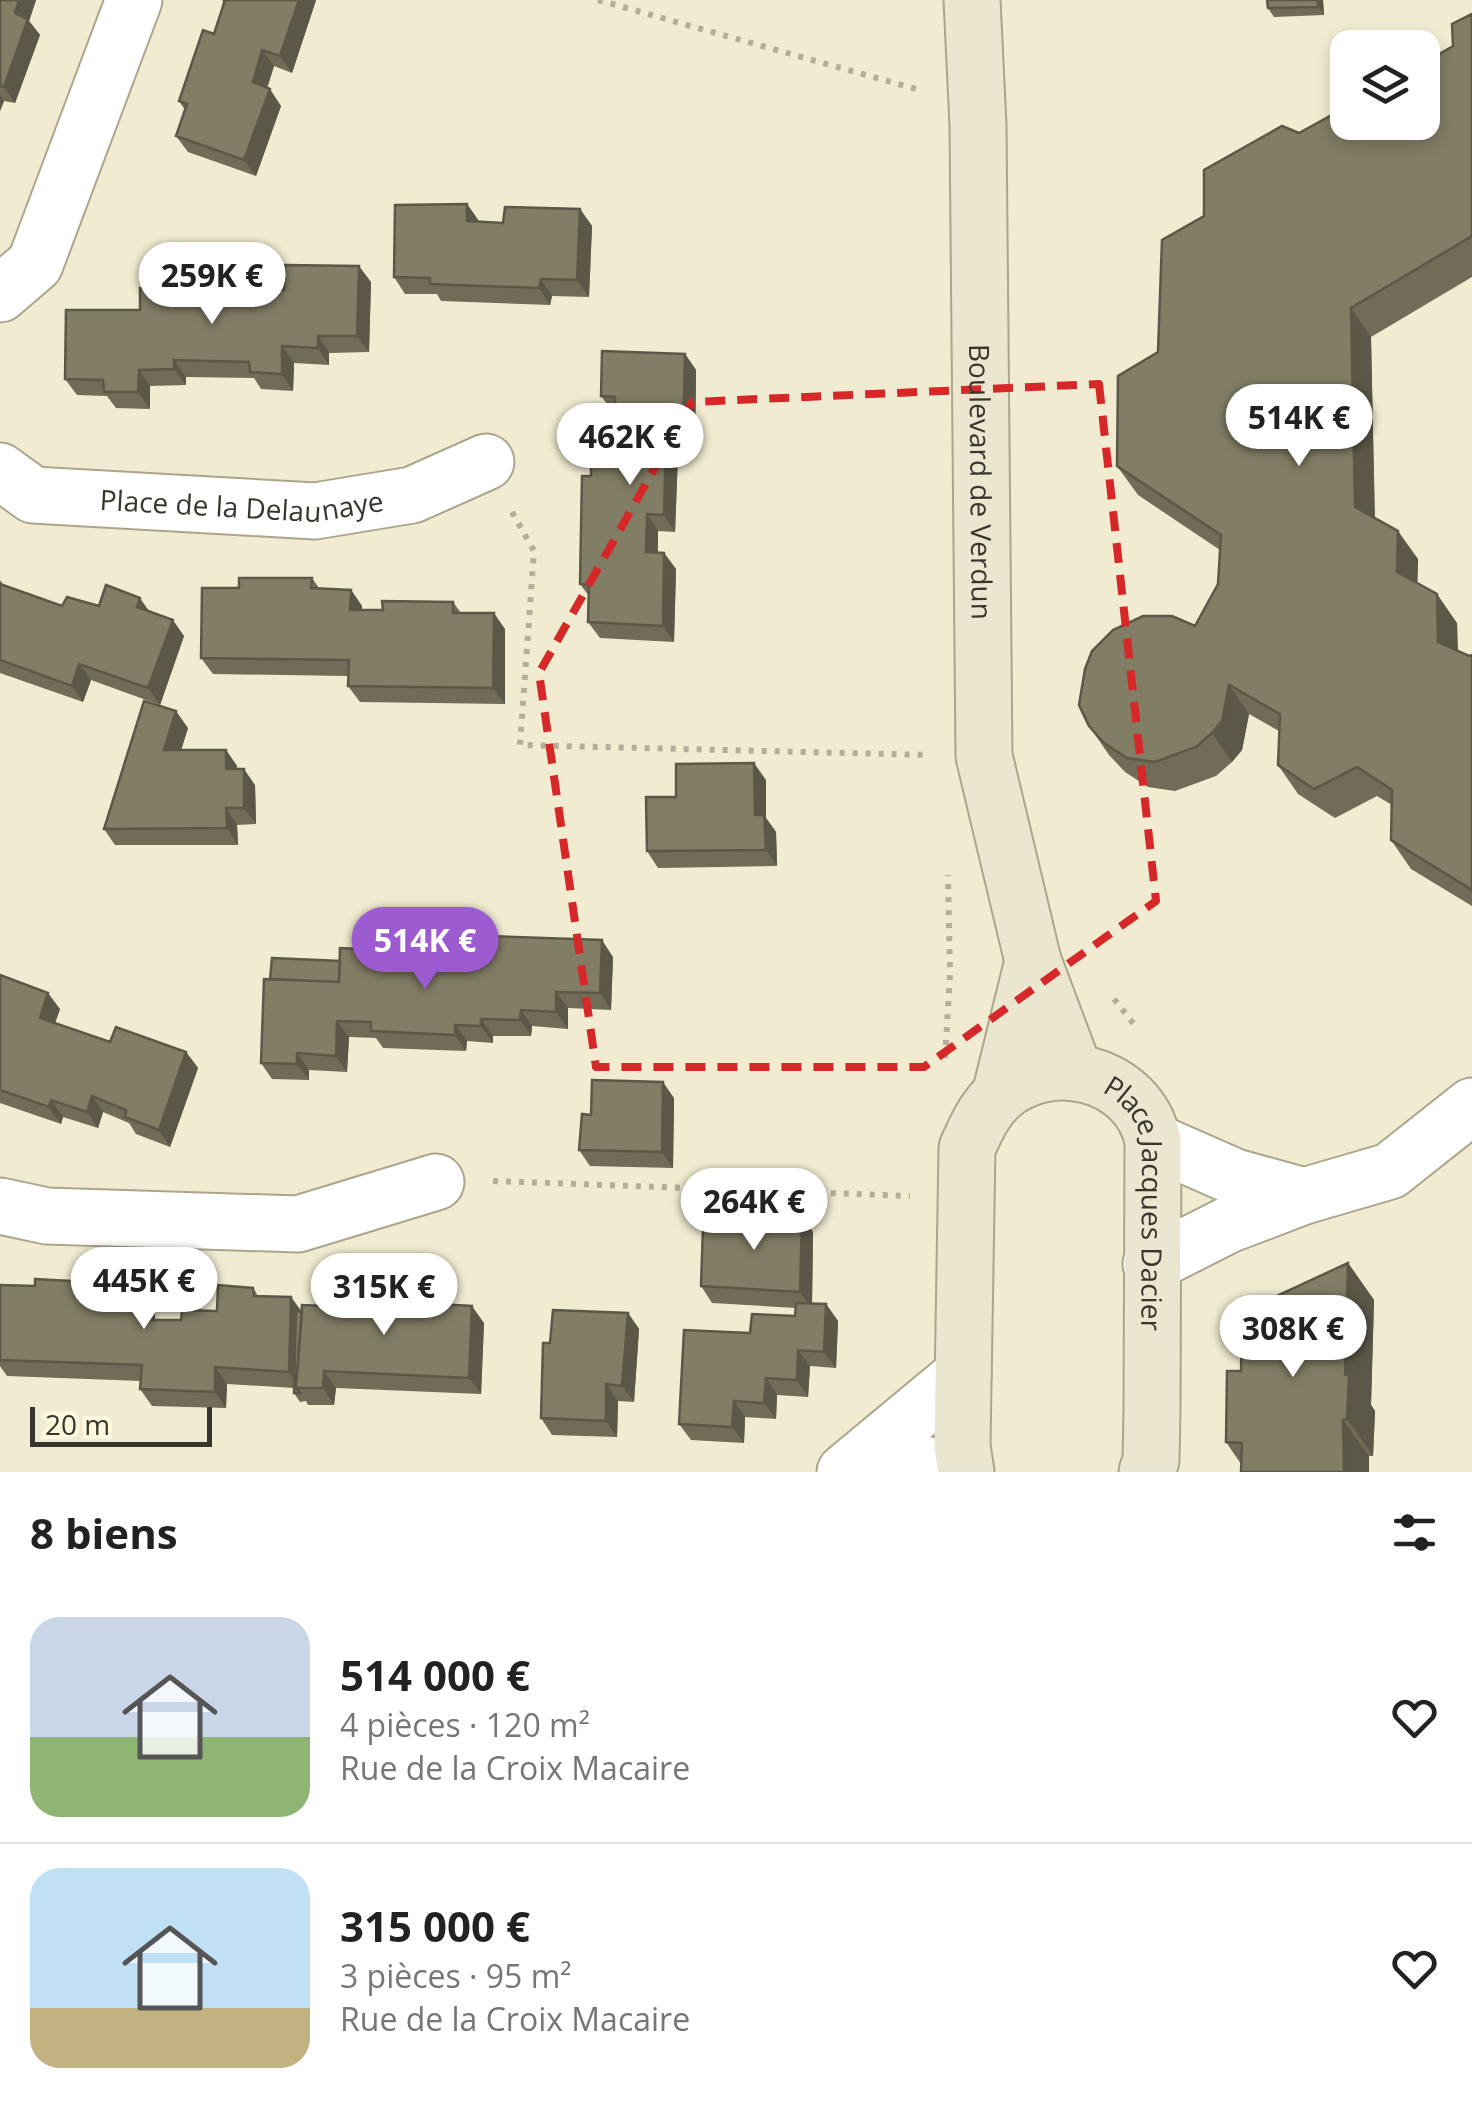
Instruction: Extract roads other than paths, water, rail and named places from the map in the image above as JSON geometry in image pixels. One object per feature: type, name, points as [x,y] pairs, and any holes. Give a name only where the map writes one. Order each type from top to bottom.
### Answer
[{"type":"main road","name":"Boulevard de Verdun","points":[[972,0],[978,125],[984,756],[1033,962],[1075,1073]]},
{"type":"main road","name":"Boulevard de Verdun","points":[[1000,1095],[1033,962]]},
{"type":"main road","name":"Place Jacques Dacier","points":[[1000,1095],[1037,1076],[1075,1073],[1098,1078],[1124,1093],[1145,1114],[1152,1141],[1151,1460],[1147,1472]]},
{"type":"main road","points":[[966,1472],[962,1446],[967,1148],[980,1117],[1000,1095]]},
{"type":"street","points":[[0,294],[36,264],[134,0]]},
{"type":"street","name":"Place de la Delaunaye","points":[[0,471],[34,496],[314,511],[412,495],[486,462]]},
{"type":"street","points":[[1152,1264],[1228,1225],[1304,1196],[1390,1171],[1472,1106]]},
{"type":"street","points":[[1152,1141],[1234,1177],[1304,1196]]},
{"type":"street","points":[[0,1206],[47,1216],[298,1224],[436,1182]]},
{"type":"street","points":[[845,1472],[963,1374]]},
{"type":"street","points":[[894,1472],[924,1464],[952,1472]]}]
